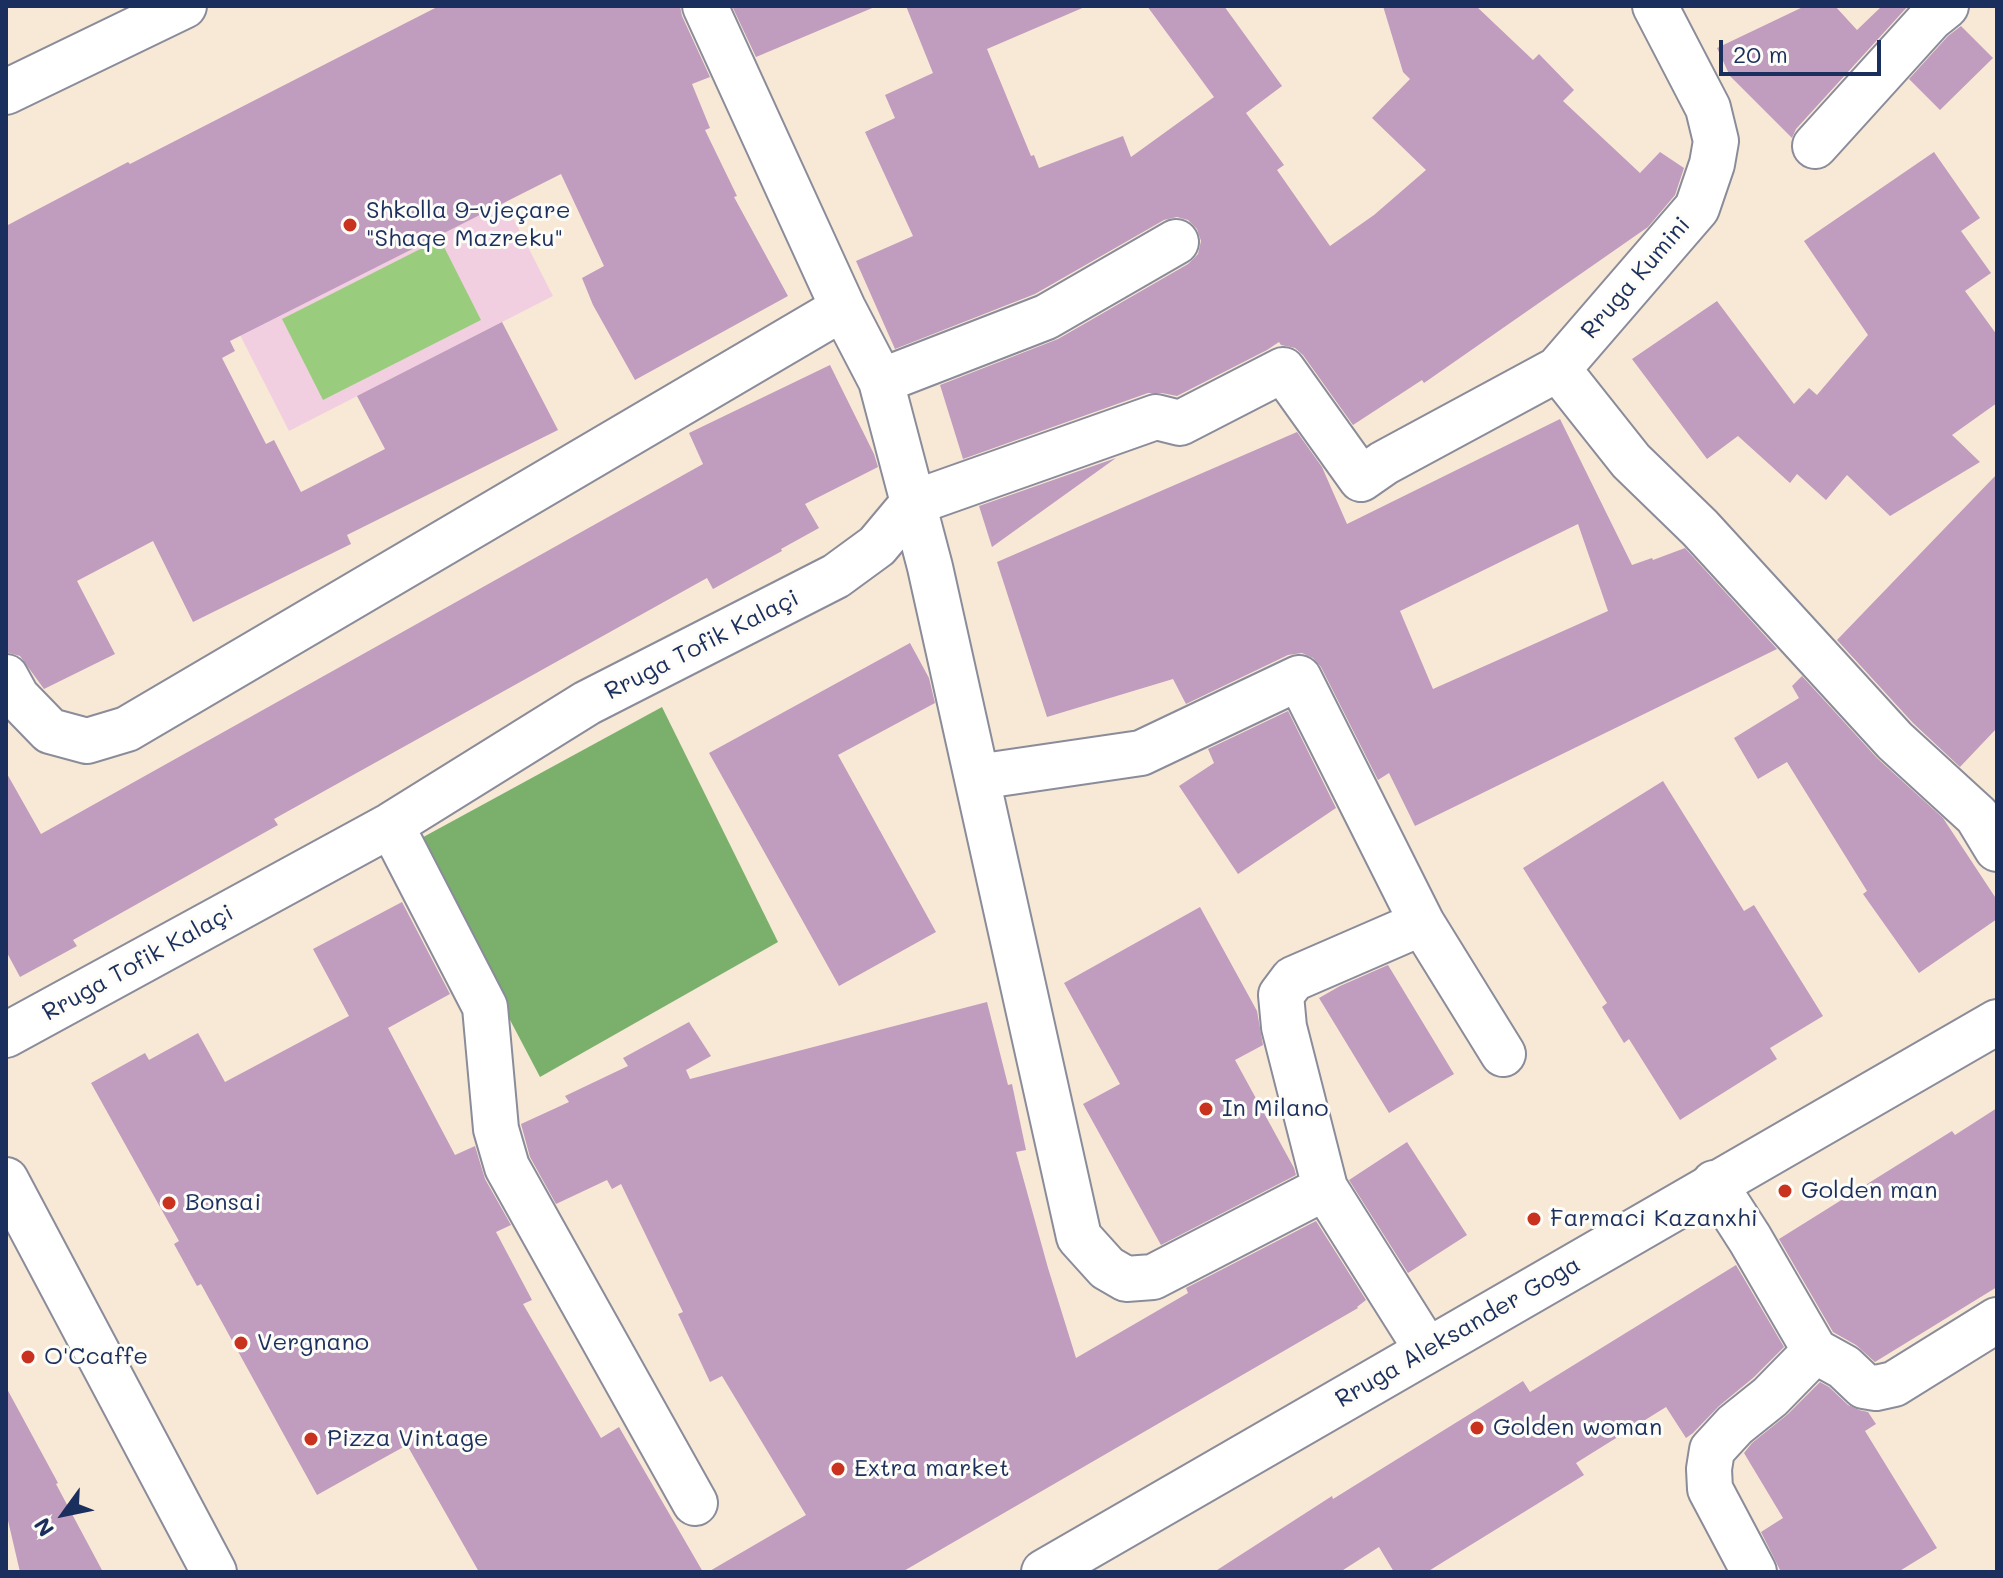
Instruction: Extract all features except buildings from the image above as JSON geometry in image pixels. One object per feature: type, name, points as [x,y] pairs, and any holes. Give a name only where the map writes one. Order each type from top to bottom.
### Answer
[{"type":"street","points":[[6,92],[184,6]]},
{"type":"street","points":[[705,6],[843,308],[881,381],[930,567],[1079,1237],[1107,1268],[1126,1279],[1153,1277],[1325,1188]]},
{"type":"street","name":"Rruga Kumini","points":[[1558,369],[1697,208],[1712,164],[1716,141],[1708,108],[1655,6]]},
{"type":"street","points":[[1815,146],[1931,18],[1946,6]]},
{"type":"street","points":[[881,381],[1046,317],[1176,242]]},
{"type":"street","points":[[6,677],[17,697],[50,731],[87,741],[127,729],[843,308]]},
{"type":"street","points":[[913,503],[1156,417],[1180,423],[1283,370],[1361,479],[1384,463],[1558,369],[1631,461],[1700,528],[1895,741],[1977,816],[1997,849]]},
{"type":"street","name":"Rruga Tofik Kalaçi","points":[[6,1035],[391,825],[587,703],[836,576],[877,546],[913,503]]},
{"type":"street","points":[[977,777],[1141,753],[1299,678],[1422,923],[1503,1054]]},
{"type":"street","points":[[391,825],[485,1007],[496,1129],[507,1167],[695,1503]]},
{"type":"street","points":[[1422,923],[1293,979],[1281,995],[1284,1027],[1325,1188],[1427,1350]]},
{"type":"street","name":"Rruga Aleksander Goga","points":[[1044,1572],[1997,1022]]},
{"type":"street","points":[[6,1180],[214,1572]]},
{"type":"street","points":[[1714,1183],[1815,1351],[1844,1367],[1864,1386],[1876,1388],[1894,1384],[1997,1320]]},
{"type":"street","points":[[1754,1572],[1710,1489],[1712,1450],[1815,1351]]},
{"type":"shaded area","name":"Shkolla 9-vjeçare \"Shaqe Mazreku\"","points":[[412,20],[553,296],[289,431],[148,155]]},
{"type":"green space","points":[[440,239],[481,320],[323,400],[282,319]]},
{"type":"green space","points":[[662,707],[778,942],[540,1077],[416,841]]},
{"type":"place","name":"Shkolla 9-vjeçare \"Shaqe Mazreku\"","points":[[350,225]]},
{"type":"place","name":"In Milano","points":[[1206,1109]]},
{"type":"place","name":"Golden man","points":[[1785,1191]]},
{"type":"place","name":"Bonsai","points":[[169,1203]]},
{"type":"place","name":"Farmaci Kazanxhi","points":[[1534,1219]]},
{"type":"place","name":"Vergnano","points":[[241,1343]]},
{"type":"place","name":"O'Ccaffe","points":[[28,1357]]},
{"type":"place","name":"Golden woman","points":[[1477,1428]]},
{"type":"place","name":"Pizza Vintage","points":[[311,1439]]},
{"type":"place","name":"Extra market","points":[[838,1469]]}]
